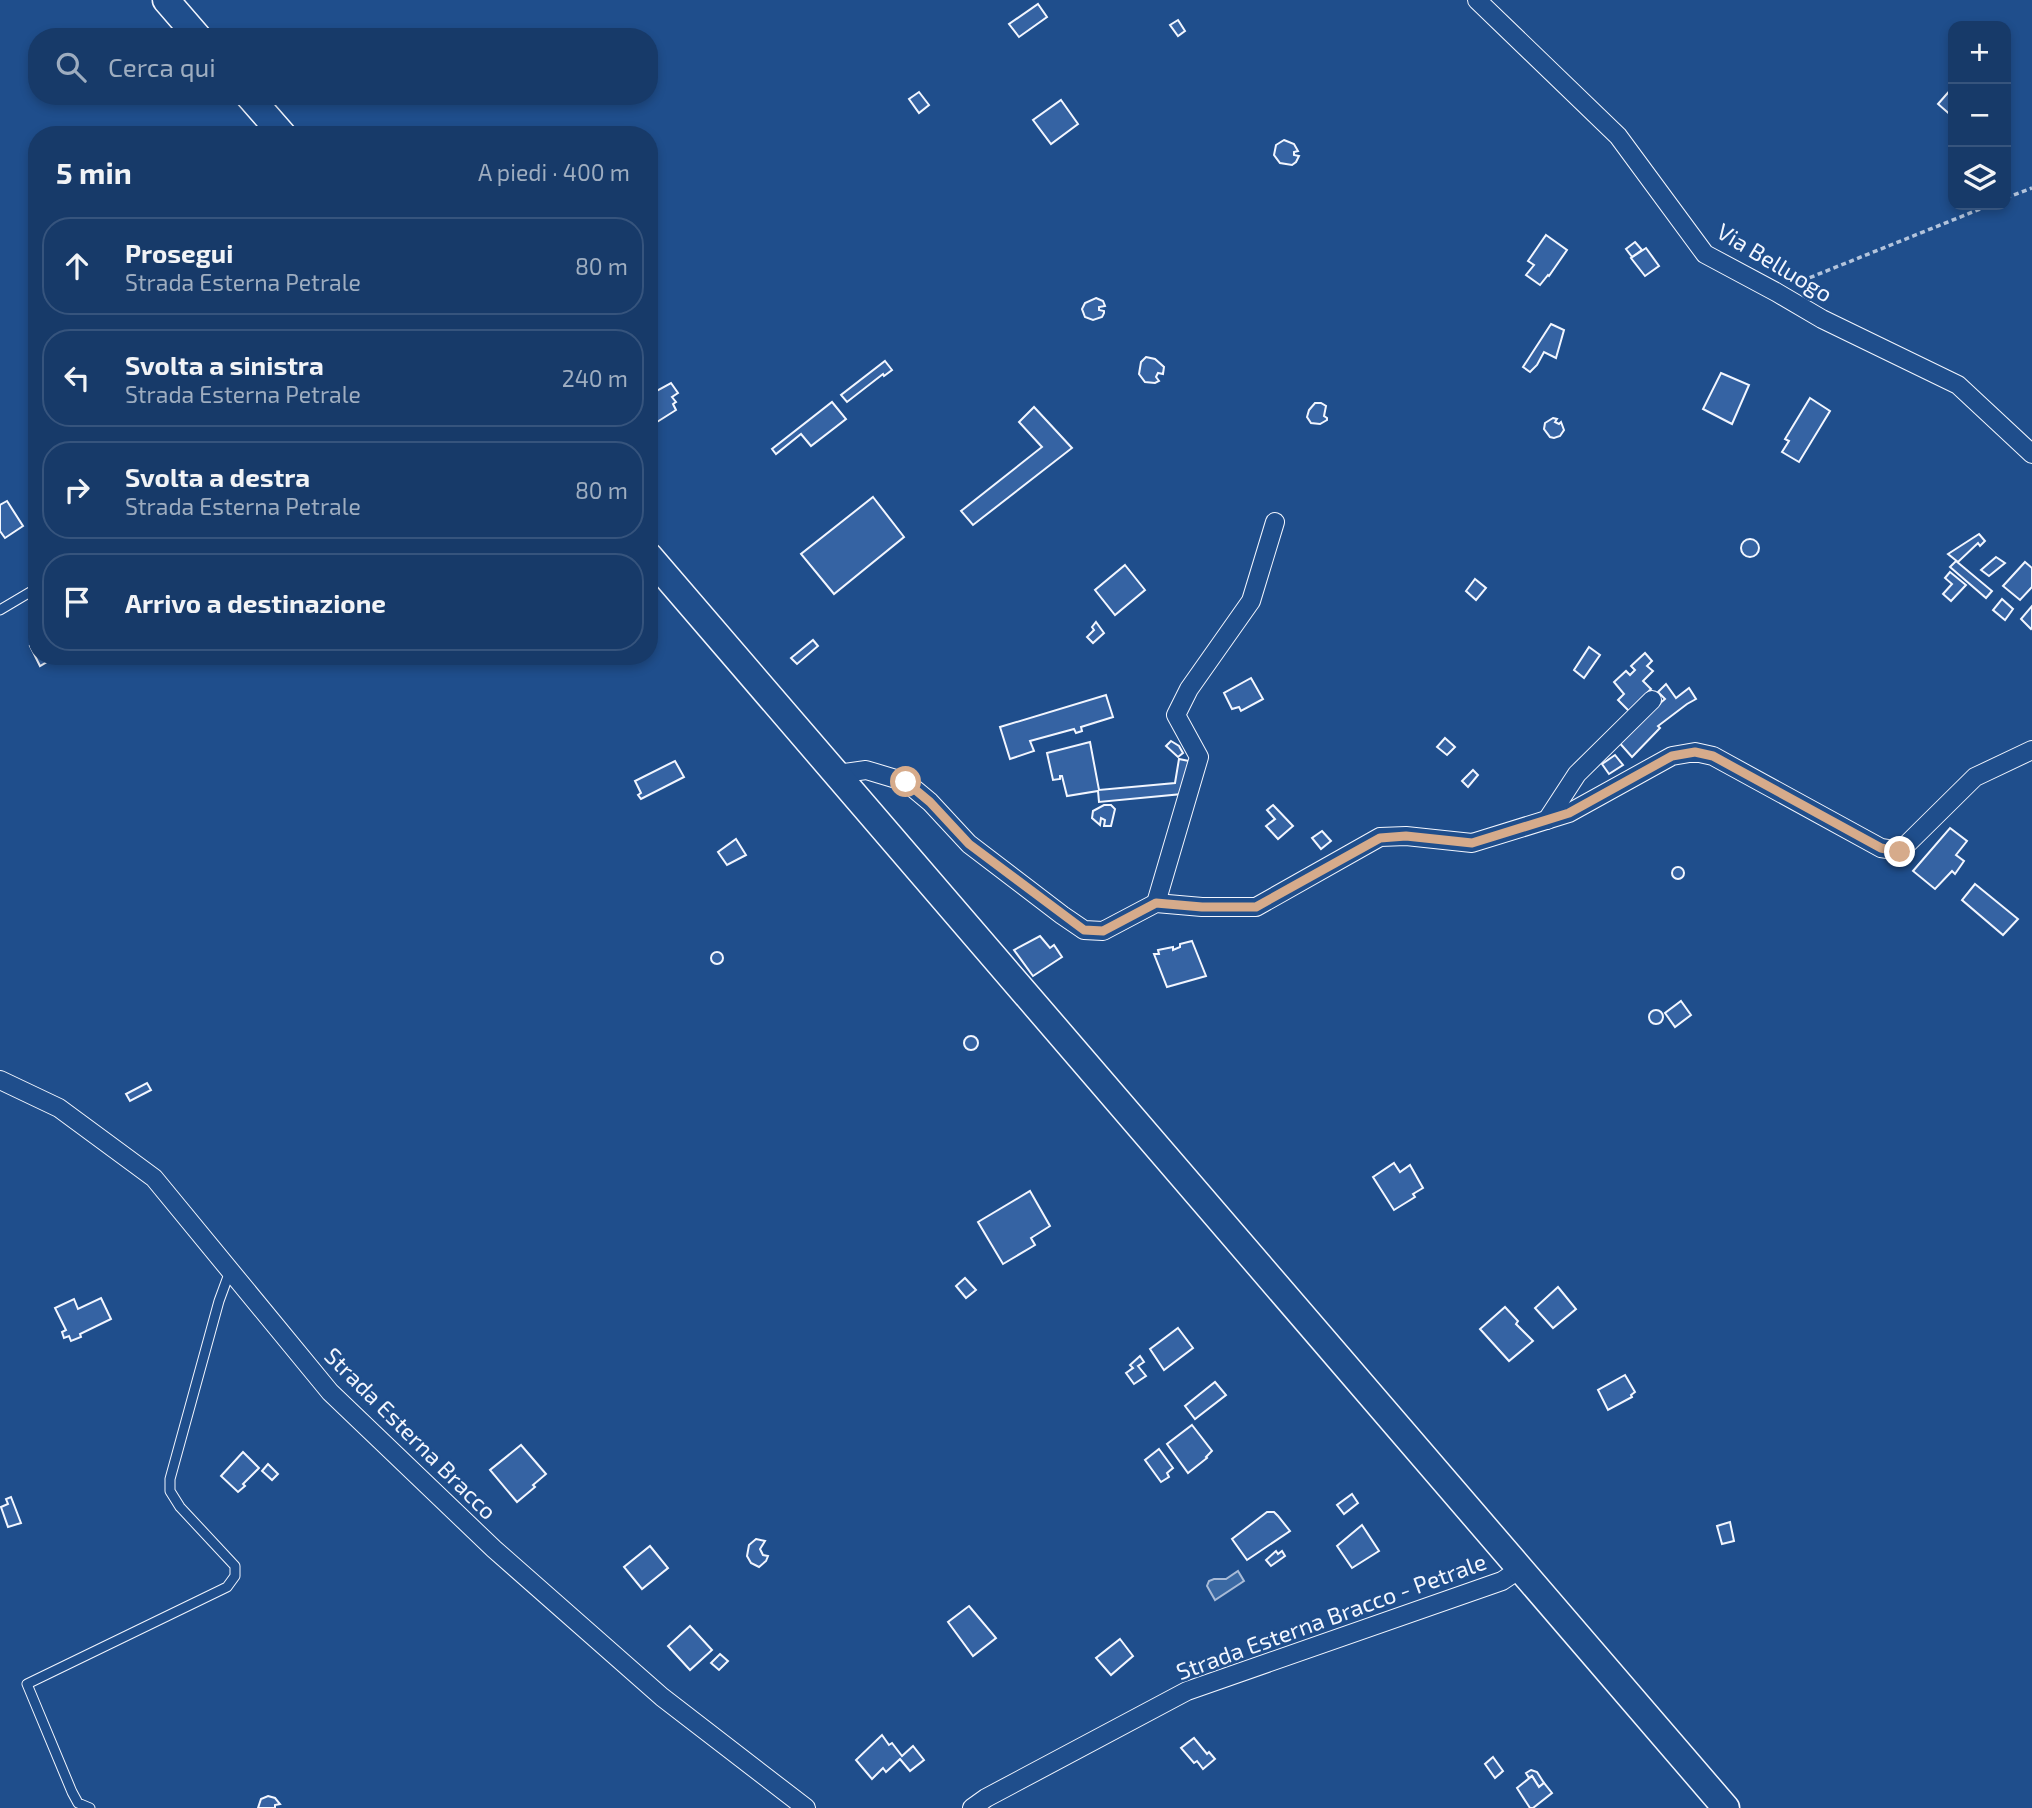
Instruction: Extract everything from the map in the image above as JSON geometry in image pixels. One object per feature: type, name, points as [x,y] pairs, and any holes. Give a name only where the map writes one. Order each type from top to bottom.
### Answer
[{"type":"main road","points":[[166,0],[190,28]]},
{"type":"main road","points":[[257,105],[275,126]]},
{"type":"main road","points":[[658,566],[1726,1808]]},
{"type":"street","name":"Via Belluogo","points":[[1477,0],[1618,136],[1705,254],[1822,319],[1958,386],[2032,454]]},
{"type":"street","points":[[1156,903],[1199,757],[1176,715],[1189,689],[1251,601],[1275,522]]},
{"type":"street","points":[[1547,820],[1577,774],[1652,700]]},
{"type":"street","points":[[837,774],[866,770],[906,782],[930,802],[969,844],[1084,930],[1103,931],[1156,903],[1202,907],[1256,907],[1380,838],[1406,836],[1472,843],[1569,813],[1672,756],[1695,752],[1713,756],[1881,848],[1900,852],[1975,777],[2032,750]]},
{"type":"street","name":"Strada Esterna Bracco","points":[[0,1080],[59,1108],[155,1178],[330,1392],[494,1549],[662,1697],[806,1808]]},
{"type":"street","name":"Strada Esterna Bracco - Petrale","points":[[972,1808],[1187,1691],[1502,1581],[1520,1569]]},
{"type":"lane","points":[[0,610],[28,593]]},
{"type":"lane","points":[[90,1808],[78,1803],[72,1793],[27,1684],[227,1587],[235,1576],[234,1566],[180,1507],[170,1491],[170,1479],[219,1301],[230,1271]]},
{"type":"path","points":[[2011,196],[2032,188]]},
{"type":"path","points":[[1776,292],[1978,210]]},
{"type":"water","points":[[1238,1571],[1244,1581],[1215,1600],[1207,1586],[1209,1581],[1226,1579]]},
{"type":"building","points":[[1038,4],[1047,17],[1019,37],[1009,24]]},
{"type":"building","points":[[1178,20],[1185,31],[1178,36],[1170,25]]},
{"type":"building","points":[[919,92],[929,105],[919,113],[909,99]]},
{"type":"building","points":[[1948,93],[1948,113],[1938,104]]},
{"type":"building","points":[[1061,100],[1078,124],[1051,144],[1033,120]]},
{"type":"building","points":[[1284,140],[1294,144],[1298,151],[1294,152],[1294,155],[1299,156],[1292,165],[1280,163],[1274,155],[1276,145]]},
{"type":"building","points":[[1546,235],[1567,250],[1540,285],[1526,275],[1534,265],[1528,261]]},
{"type":"building","points":[[1635,242],[1642,250],[1632,257],[1626,249]]},
{"type":"building","points":[[1646,248],[1659,266],[1645,276],[1631,258]]},
{"type":"building","points":[[1096,298],[1103,301],[1105,306],[1099,307],[1099,310],[1104,311],[1102,317],[1093,320],[1085,317],[1082,309],[1085,303]]},
{"type":"building","points":[[1551,324],[1564,330],[1556,358],[1544,352],[1530,372],[1523,367]]},
{"type":"building","points":[[1146,357],[1155,359],[1164,367],[1163,374],[1158,373],[1156,377],[1159,381],[1155,383],[1145,382],[1139,374],[1141,362]]},
{"type":"building","points":[[885,361],[892,370],[847,402],[841,395]]},
{"type":"building","points":[[1721,373],[1749,385],[1732,424],[1703,409]]},
{"type":"building","points":[[671,383],[678,393],[672,397],[676,402],[673,404],[676,410],[658,421],[658,390]]},
{"type":"building","points":[[1810,398],[1830,411],[1799,462],[1782,452],[1789,441],[1785,439]]},
{"type":"building","points":[[832,402],[846,419],[811,446],[801,434],[776,454],[772,449]]},
{"type":"building","points":[[1315,403],[1326,406],[1324,416],[1327,420],[1320,424],[1311,423],[1307,417]]},
{"type":"building","points":[[1034,407],[1072,448],[973,525],[961,511],[1042,447],[1019,422]]},
{"type":"building","points":[[1553,418],[1557,419],[1555,422],[1559,424],[1561,422],[1564,430],[1560,436],[1554,438],[1544,429],[1545,423]]},
{"type":"building","points":[[873,497],[904,537],[834,594],[801,554]]},
{"type":"building","points":[[7,501],[23,526],[5,538],[0,531],[0,505]]},
{"type":"building","points":[[1979,534],[1985,541],[1980,546],[1978,543],[1958,562],[1948,554]]},
{"type":"building","points":[[1750,539],[1756,542],[1759,548],[1756,554],[1750,557],[1744,554],[1741,548],[1744,542]]},
{"type":"building","points":[[1996,557],[2005,563],[1989,576],[1981,570]]},
{"type":"building","points":[[1956,561],[1992,591],[1986,598],[1950,567]]},
{"type":"building","points":[[2025,562],[2032,568],[2032,587],[2020,600],[2003,586]]},
{"type":"building","points":[[1125,565],[1145,590],[1115,615],[1095,590]]},
{"type":"building","points":[[1950,572],[1966,585],[1951,601],[1943,594],[1952,584],[1945,578]]},
{"type":"building","points":[[1475,579],[1486,588],[1476,600],[1466,591]]},
{"type":"building","points":[[2002,599],[2013,609],[2005,620],[1993,610]]},
{"type":"building","points":[[2032,606],[2032,628],[2031,629],[2021,619]]},
{"type":"building","points":[[1096,622],[1104,633],[1093,643],[1087,637],[1094,630],[1092,627]]},
{"type":"building","points":[[813,640],[818,646],[797,664],[791,658]]},
{"type":"building","points":[[1589,647],[1600,655],[1584,678],[1574,670]]},
{"type":"building","points":[[1645,653],[1652,661],[1647,666],[1653,671],[1643,681],[1651,689],[1629,711],[1618,700],[1624,694],[1614,682],[1626,671],[1630,675],[1635,670],[1631,666]]},
{"type":"building","points":[[1251,678],[1263,699],[1241,711],[1239,707],[1232,709],[1224,693]]},
{"type":"building","points":[[1666,684],[1676,698],[1689,688],[1696,699],[1658,726],[1660,728],[1632,757],[1617,740],[1665,699],[1658,692]]},
{"type":"building","points":[[1106,695],[1113,717],[1081,727],[1082,731],[1076,733],[1074,729],[1030,741],[1034,751],[1010,759],[1000,727]]},
{"type":"building","points":[[1445,738],[1455,747],[1447,755],[1437,747]]},
{"type":"building","points":[[1171,741],[1179,746],[1183,753],[1178,757],[1166,746]]},
{"type":"building","points":[[1090,742],[1099,790],[1175,783],[1179,759],[1189,761],[1182,794],[1099,802],[1098,791],[1067,796],[1062,776],[1053,780],[1047,753]]},
{"type":"building","points":[[1615,755],[1623,765],[1609,774],[1602,764]]},
{"type":"building","points":[[675,761],[684,777],[641,799],[635,781]]},
{"type":"building","points":[[1473,770],[1478,775],[1468,787],[1462,781]]},
{"type":"building","points":[[1104,805],[1111,805],[1115,809],[1111,826],[1104,826],[1105,820],[1101,818],[1100,825],[1092,818],[1093,811]]},
{"type":"building","points":[[1273,805],[1293,826],[1278,839],[1266,826],[1275,819],[1267,810]]},
{"type":"building","points":[[1950,828],[1967,841],[1956,855],[1964,861],[1955,874],[1952,871],[1935,889],[1913,871]]},
{"type":"building","points":[[1322,831],[1331,841],[1321,849],[1312,838]]},
{"type":"building","points":[[736,839],[746,855],[727,865],[718,852]]},
{"type":"building","points":[[1673,868],[1683,868],[1683,878],[1673,878]]},
{"type":"building","points":[[1975,884],[2018,919],[2003,935],[1962,900]]},
{"type":"building","points":[[1040,936],[1050,948],[1054,945],[1062,957],[1033,976],[1014,950]]},
{"type":"building","points":[[1192,941],[1206,976],[1167,987],[1154,954],[1159,954],[1158,950],[1173,947],[1173,950],[1180,947],[1180,944]]},
{"type":"building","points":[[717,952],[723,958],[717,964],[711,958]]},
{"type":"building","points":[[1681,1001],[1691,1015],[1675,1027],[1665,1013]]},
{"type":"building","points":[[1653,1010],[1659,1010],[1663,1017],[1659,1024],[1653,1024],[1649,1020],[1649,1014]]},
{"type":"building","points":[[971,1036],[976,1038],[976,1048],[971,1050],[966,1048],[964,1043],[966,1038]]},
{"type":"building","points":[[147,1083],[151,1090],[130,1101],[126,1094]]},
{"type":"building","points":[[1394,1163],[1400,1172],[1410,1165],[1423,1188],[1413,1194],[1415,1197],[1394,1210],[1373,1177]]},
{"type":"building","points":[[1030,1191],[1050,1226],[1031,1238],[1035,1245],[1003,1264],[978,1222]]},
{"type":"building","points":[[965,1278],[976,1290],[966,1298],[956,1286]]},
{"type":"building","points":[[1558,1287],[1576,1309],[1553,1328],[1535,1308]]},
{"type":"building","points":[[101,1298],[111,1319],[80,1334],[81,1337],[71,1341],[69,1336],[64,1338],[62,1332],[66,1330],[55,1308],[74,1299],[78,1309]]},
{"type":"building","points":[[1505,1307],[1518,1321],[1516,1324],[1533,1341],[1509,1361],[1480,1329]]},
{"type":"building","points":[[1178,1328],[1193,1348],[1164,1370],[1150,1349]]},
{"type":"building","points":[[1140,1356],[1144,1362],[1138,1366],[1146,1376],[1134,1384],[1126,1373],[1133,1368],[1130,1365]]},
{"type":"building","points":[[1625,1375],[1635,1392],[1632,1397],[1608,1410],[1598,1390]]},
{"type":"building","points":[[1215,1382],[1226,1395],[1195,1419],[1185,1406]]},
{"type":"building","points":[[1192,1425],[1212,1451],[1188,1473],[1167,1444]]},
{"type":"building","points":[[521,1445],[546,1474],[517,1502],[490,1470]]},
{"type":"building","points":[[1159,1449],[1173,1468],[1167,1473],[1169,1477],[1161,1482],[1145,1460]]},
{"type":"building","points":[[243,1452],[259,1468],[238,1492],[221,1476]]},
{"type":"building","points":[[268,1464],[278,1474],[272,1480],[262,1471]]},
{"type":"building","points":[[1352,1494],[1358,1503],[1344,1514],[1337,1505]]},
{"type":"building","points":[[11,1497],[21,1523],[8,1527],[1,1507],[8,1504],[6,1499]]},
{"type":"building","points":[[1267,1512],[1274,1512],[1290,1531],[1247,1560],[1232,1539]]},
{"type":"building","points":[[1730,1522],[1734,1541],[1722,1544],[1717,1526]]},
{"type":"building","points":[[1362,1525],[1379,1551],[1352,1568],[1337,1546]]},
{"type":"building","points":[[756,1539],[765,1541],[760,1549],[763,1555],[768,1556],[759,1567],[751,1563],[747,1556],[749,1545]]},
{"type":"building","points":[[650,1546],[668,1568],[642,1589],[624,1567]]},
{"type":"building","points":[[1276,1551],[1278,1554],[1282,1551],[1285,1556],[1271,1566],[1266,1560]]},
{"type":"building","points":[[969,1606],[996,1638],[973,1656],[948,1622]]},
{"type":"building","points":[[690,1626],[712,1650],[690,1670],[668,1646]]},
{"type":"building","points":[[1120,1639],[1133,1656],[1111,1675],[1096,1658]]},
{"type":"building","points":[[720,1654],[728,1661],[719,1670],[711,1663]]},
{"type":"building","points":[[882,1735],[902,1756],[913,1746],[924,1760],[910,1771],[900,1759],[886,1772],[883,1768],[872,1779],[856,1760]]},
{"type":"building","points":[[1194,1738],[1207,1754],[1209,1752],[1215,1759],[1203,1769],[1181,1748]]},
{"type":"building","points":[[1493,1757],[1503,1771],[1495,1778],[1485,1764]]},
{"type":"building","points":[[1531,1770],[1537,1772],[1544,1783],[1539,1787],[1532,1776],[1529,1778],[1526,1773]]},
{"type":"building","points":[[1532,1776],[1539,1787],[1544,1783],[1552,1793],[1530,1808],[1517,1788]]},
{"type":"building","points":[[268,1796],[275,1798],[280,1804],[275,1805],[275,1808],[258,1808],[261,1799]]},
{"type":"route","points":[[906,782],[930,802],[969,844],[1084,930],[1103,931],[1156,903],[1202,907],[1256,907],[1380,838],[1406,836],[1472,843],[1569,813],[1672,756],[1695,752],[1713,756],[1881,848],[1900,852]]}]
